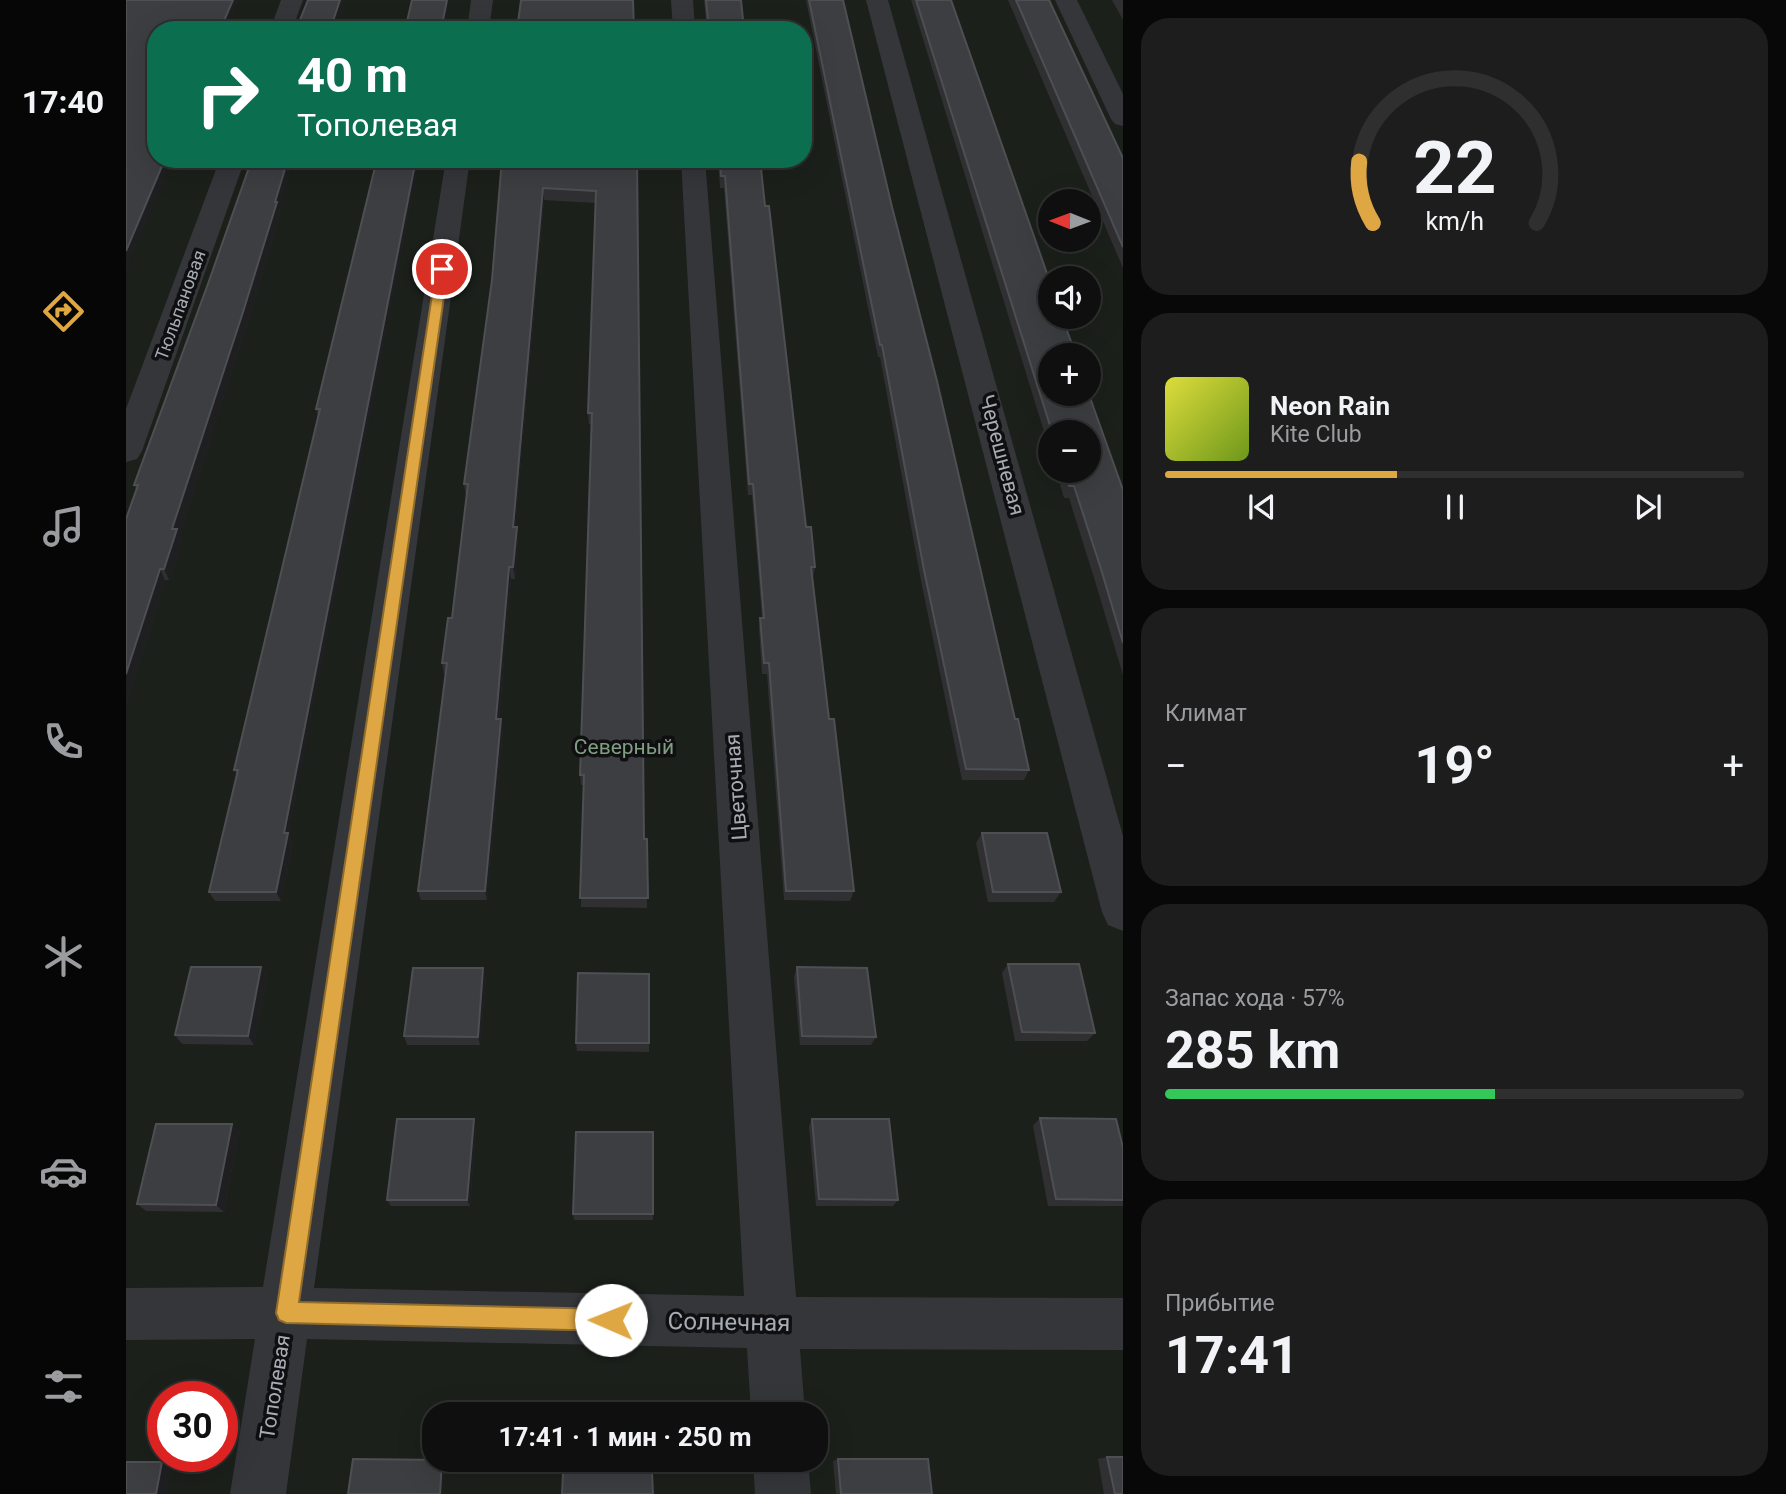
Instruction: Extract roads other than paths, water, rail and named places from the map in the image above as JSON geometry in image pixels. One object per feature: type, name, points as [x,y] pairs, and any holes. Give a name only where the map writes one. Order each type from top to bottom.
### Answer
[{"type":"street","points":[[284,21],[292,0]]},
{"type":"street","points":[[479,21],[482,0]]},
{"type":"street","points":[[682,0],[683,21]]},
{"type":"street","name":"Черешневая","points":[[877,0],[1123,912]]},
{"type":"street","points":[[1066,0],[1123,119]]},
{"type":"street","name":"Тюльпановая","points":[[126,451],[230,168]]},
{"type":"street","name":"Тополевая","points":[[258,1494],[457,168]]},
{"type":"street","name":"Цветочная","points":[[694,168],[777,1402]]},
{"type":"street","name":"Солнечная","points":[[126,1314],[286,1313],[773,1323],[1123,1324]]},
{"type":"street","points":[[782,1472],[783,1494]]},
{"type":"park label","name":"Северный","points":[[624,747]]}]
